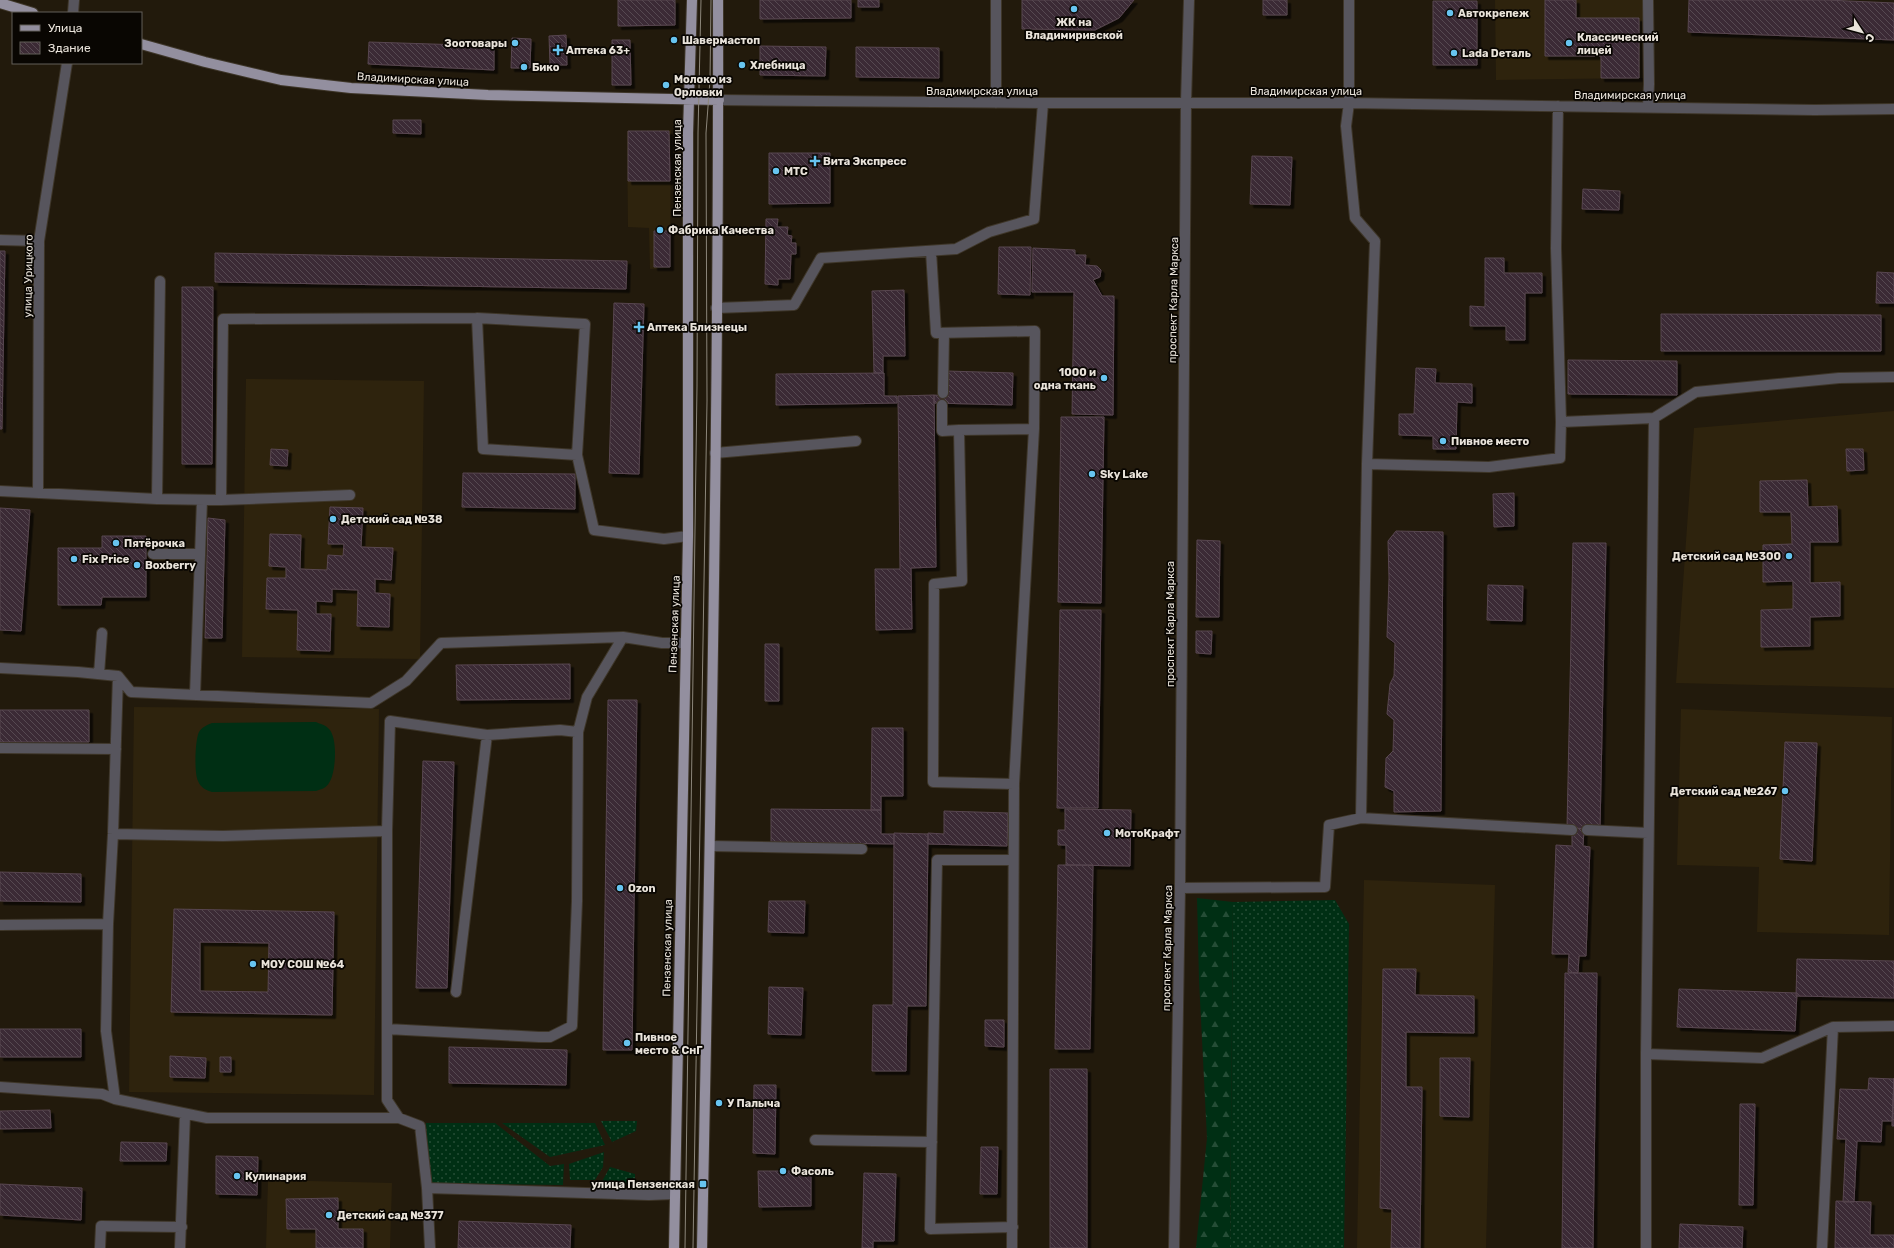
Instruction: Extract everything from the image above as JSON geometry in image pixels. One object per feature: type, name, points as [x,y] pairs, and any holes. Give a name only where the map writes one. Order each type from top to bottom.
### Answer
[{"type":"main road","name":"Пензенская улица","points":[[674,1248],[688,536],[688,133],[692,0]]},
{"type":"main road","points":[[702,1248],[710,846],[719,100],[718,0]]},
{"type":"main road","points":[[0,3],[30,12]]},
{"type":"main road","name":"Владимирская улица","points":[[142,44],[204,62],[281,80],[351,88],[488,95],[719,100]]},
{"type":"street","points":[[73,12],[74,0]]},
{"type":"street","points":[[996,0],[996,103]]},
{"type":"street","name":"проспект Карла Маркса","points":[[1174,1248],[1180,888],[1186,102],[1189,0]]},
{"type":"street","points":[[1349,0],[1349,103],[1346,126],[1355,218],[1375,241],[1367,464],[1361,818]]},
{"type":"street","points":[[1648,0],[1648,106]]},
{"type":"street","name":"улица Урицкого","points":[[38,493],[39,241],[67,64]]},
{"type":"street","name":"Владимирская улица","points":[[719,100],[996,103],[1349,103],[1648,106],[1815,110],[1894,109]]},
{"type":"street","points":[[716,308],[794,305],[821,258],[956,249],[989,232],[1034,219],[1043,103]]},
{"type":"street","points":[[1367,464],[1489,468],[1560,458],[1561,422],[1556,248],[1558,106]]},
{"type":"street","points":[[0,240],[39,241]]},
{"type":"street","points":[[931,251],[936,333],[1035,331],[1034,429],[1014,784],[1012,1248]]},
{"type":"street","points":[[157,499],[160,281]]},
{"type":"street","points":[[477,318],[483,449],[577,455]]},
{"type":"street","points":[[221,500],[223,319],[477,318],[585,324],[577,455],[594,530],[664,539],[688,536]]},
{"type":"street","points":[[943,393],[944,333]]},
{"type":"street","points":[[1561,422],[1654,418],[1696,392],[1839,378],[1894,377]]},
{"type":"street","points":[[942,405],[942,431],[1034,429]]},
{"type":"street","points":[[1646,1248],[1648,833],[1654,418]]},
{"type":"street","points":[[959,430],[962,581],[934,584],[933,782],[1014,784]]},
{"type":"street","points":[[715,453],[856,441]]},
{"type":"street","points":[[0,492],[202,500],[350,494]]},
{"type":"street","points":[[196,695],[202,500]]},
{"type":"street","points":[[153,554],[200,554]]},
{"type":"street","points":[[99,674],[102,633]]},
{"type":"street","points":[[0,668],[118,676],[131,692],[371,703],[406,681],[441,643],[624,637],[662,643],[685,643]]},
{"type":"street","points":[[387,1029],[550,1037],[572,1026],[577,901],[578,732],[588,697],[624,637]]},
{"type":"street","points":[[115,1099],[106,1032],[108,924],[113,834],[118,676]]},
{"type":"street","points":[[399,1118],[387,1100],[387,831],[390,721],[487,735],[560,730],[578,732]]},
{"type":"street","points":[[456,992],[487,735]]},
{"type":"street","points":[[0,748],[116,749]]},
{"type":"street","points":[[1180,888],[1325,887],[1329,825],[1361,818],[1572,830]]},
{"type":"street","points":[[1587,830],[1648,833]]},
{"type":"street","points":[[113,834],[224,836],[387,831]]},
{"type":"street","points":[[710,846],[862,849]]},
{"type":"street","points":[[1013,1227],[930,1229],[937,860],[1014,860]]},
{"type":"street","points":[[0,925],[108,924]]},
{"type":"street","points":[[1646,1054],[1762,1058],[1833,1027],[1894,1026]]},
{"type":"street","points":[[1822,1248],[1833,1027]]},
{"type":"street","points":[[0,1087],[102,1094],[115,1099],[207,1118],[399,1118],[420,1126],[427,1188],[430,1248]]},
{"type":"street","points":[[180,1248],[182,1228],[182,1167],[185,1114]]},
{"type":"street","points":[[815,1140],[932,1142]]},
{"type":"street","points":[[427,1188],[649,1195],[674,1194]]},
{"type":"street","points":[[100,1248],[100,1226],[182,1228]]},
{"type":"shaded area","name":"Классический лицей","points":[[1495,0],[1643,0],[1643,78],[1496,80]]},
{"type":"shaded area","points":[[671,130],[670,268],[650,269],[649,228],[628,227],[627,131]]},
{"type":"shaded area","name":"Детский сад №38","points":[[246,379],[424,381],[420,659],[242,657]]},
{"type":"shaded area","name":"Детский сад №300","points":[[1894,411],[1894,688],[1676,683],[1694,428]]},
{"type":"shaded area","name":"МОУ СОШ №64","points":[[134,707],[379,709],[374,1095],[129,1092]]},
{"type":"shaded area","name":"Детский сад №267","points":[[1681,709],[1892,717],[1889,935],[1757,932],[1759,867],[1677,865]]},
{"type":"shaded area","points":[[1364,880],[1495,885],[1486,1248],[1357,1248]]},
{"type":"shaded area","name":"Детский сад №377","points":[[268,1180],[392,1183],[390,1248],[266,1248]]},
{"type":"green space","points":[[316,722],[329,729],[332,733],[335,747],[333,772],[329,783],[324,788],[316,791],[212,792],[204,788],[199,783],[196,771],[197,742],[199,732],[206,725],[212,723]]},
{"type":"green space","points":[[1197,898],[1233,902],[1230,1248],[1196,1248],[1207,1138],[1199,980]]},
{"type":"green space","points":[[1335,900],[1349,924],[1344,1248],[1230,1248],[1233,902]]},
{"type":"green space","points":[[601,1121],[637,1121],[636,1131],[612,1142]]},
{"type":"green space","points":[[426,1123],[495,1123],[550,1166],[564,1164],[563,1185],[429,1183]]},
{"type":"green space","points":[[502,1123],[595,1123],[605,1145],[550,1157]]},
{"type":"green space","points":[[604,1152],[603,1167],[595,1180],[570,1180],[569,1164]]},
{"type":"green space","points":[[610,1167],[635,1174],[635,1184],[600,1185]]},
{"type":"building","points":[[618,0],[675,0],[675,25],[618,26]]},
{"type":"building","points":[[760,0],[851,0],[851,18],[760,19]]},
{"type":"building","points":[[858,0],[879,0],[879,7],[858,7]]},
{"type":"building","name":"ЖК на Владимиривской","points":[[1022,0],[1134,0],[1119,18],[1095,30],[1022,29]]},
{"type":"building","points":[[1263,0],[1287,0],[1287,15],[1263,15]]},
{"type":"building","points":[[1545,0],[1576,0],[1576,18],[1639,18],[1639,78],[1601,78],[1601,56],[1545,56]]},
{"type":"building","points":[[1689,0],[1826,0],[1894,3],[1894,40],[1688,32]]},
{"type":"building","points":[[1433,1],[1477,1],[1477,65],[1433,65]]},
{"type":"building","points":[[566,35],[567,65],[550,65],[549,36]]},
{"type":"building","points":[[512,38],[531,39],[530,68],[511,68]]},
{"type":"building","points":[[612,40],[630,40],[631,85],[612,85]]},
{"type":"building","points":[[369,42],[494,46],[494,70],[368,64]]},
{"type":"building","points":[[760,46],[826,47],[825,76],[760,75]]},
{"type":"building","points":[[856,47],[939,48],[939,78],[856,77]]},
{"type":"building","points":[[393,120],[421,120],[421,134],[393,133]]},
{"type":"building","points":[[628,131],[669,131],[670,181],[628,181]]},
{"type":"building","points":[[769,153],[830,153],[830,203],[769,204]]},
{"type":"building","points":[[1252,156],[1292,157],[1290,205],[1250,204]]},
{"type":"building","points":[[1583,189],[1620,191],[1619,210],[1582,209]]},
{"type":"building","points":[[766,219],[778,219],[777,227],[788,227],[787,235],[792,236],[791,243],[796,243],[796,254],[791,254],[790,279],[778,279],[778,285],[765,284]]},
{"type":"building","points":[[654,231],[670,231],[670,267],[654,267]]},
{"type":"building","points":[[999,247],[1031,247],[1030,295],[998,294]]},
{"type":"building","points":[[1033,248],[1075,250],[1075,255],[1086,255],[1085,265],[1097,266],[1101,270],[1100,277],[1093,280],[1102,296],[1114,296],[1113,415],[1072,414],[1074,292],[1032,292]]},
{"type":"building","points":[[0,251],[5,251],[2,429],[0,429]]},
{"type":"building","points":[[215,253],[627,261],[626,289],[215,282]]},
{"type":"building","points":[[1485,258],[1504,258],[1504,273],[1542,273],[1542,293],[1525,293],[1525,340],[1506,340],[1506,326],[1470,326],[1470,306],[1485,307]]},
{"type":"building","points":[[1877,272],[1894,273],[1894,303],[1876,303]]},
{"type":"building","points":[[182,287],[213,287],[212,464],[182,464]]},
{"type":"building","points":[[904,290],[905,356],[883,356],[883,373],[874,373],[872,291]]},
{"type":"building","points":[[614,303],[644,304],[639,474],[609,473]]},
{"type":"building","points":[[1661,314],[1881,315],[1881,351],[1661,351]]},
{"type":"building","points":[[1568,360],[1677,361],[1677,395],[1568,394]]},
{"type":"building","points":[[1416,368],[1436,369],[1435,383],[1472,384],[1472,403],[1457,402],[1456,449],[1433,449],[1433,436],[1399,435],[1399,414],[1414,414]]},
{"type":"building","points":[[947,371],[1013,373],[1012,405],[934,403],[934,395],[946,396]]},
{"type":"building","points":[[884,373],[884,396],[897,396],[897,403],[776,405],[776,374]]},
{"type":"building","points":[[934,395],[936,567],[911,568],[912,629],[876,630],[875,569],[900,569],[898,396]]},
{"type":"building","points":[[1061,417],[1104,417],[1101,603],[1058,602]]},
{"type":"building","points":[[271,449],[288,450],[287,466],[270,465]]},
{"type":"building","points":[[1846,449],[1863,449],[1864,470],[1847,471]]},
{"type":"building","points":[[463,473],[575,474],[575,509],[462,507]]},
{"type":"building","points":[[1807,480],[1808,507],[1837,506],[1838,542],[1810,542],[1810,583],[1840,582],[1840,616],[1810,617],[1810,646],[1761,647],[1761,610],[1793,609],[1793,581],[1763,582],[1763,545],[1792,544],[1791,512],[1760,512],[1760,481]]},
{"type":"building","points":[[1514,493],[1514,526],[1494,527],[1493,494]]},
{"type":"building","points":[[330,507],[363,508],[361,547],[393,548],[391,580],[375,579],[375,593],[390,594],[389,627],[357,626],[358,590],[332,589],[332,602],[316,601],[316,614],[331,614],[330,651],[297,650],[298,610],[266,609],[267,578],[286,578],[286,567],[269,566],[270,534],[301,535],[300,569],[327,570],[328,555],[343,556],[344,544],[328,544]]},
{"type":"building","points":[[0,508],[30,510],[21,631],[0,630]]},
{"type":"building","points":[[208,518],[225,520],[222,638],[205,638]]},
{"type":"building","points":[[1396,531],[1443,532],[1441,811],[1394,812],[1394,791],[1385,787],[1386,758],[1393,751],[1394,720],[1387,714],[1390,684],[1394,676],[1395,643],[1387,637],[1389,578],[1388,541]]},
{"type":"building","points":[[102,536],[146,536],[146,597],[102,597],[101,605],[58,605],[58,548],[102,548]]},
{"type":"building","points":[[1197,540],[1220,541],[1219,617],[1196,617]]},
{"type":"building","points":[[1573,543],[1606,543],[1600,829],[1567,828]]},
{"type":"building","points":[[1488,585],[1523,586],[1522,621],[1487,620]]},
{"type":"building","points":[[1060,610],[1101,610],[1098,808],[1057,808]]},
{"type":"building","points":[[1196,631],[1212,631],[1211,654],[1196,653]]},
{"type":"building","points":[[765,644],[779,644],[779,701],[765,701]]},
{"type":"building","points":[[570,664],[570,699],[457,700],[456,665]]},
{"type":"building","points":[[608,700],[637,700],[632,1050],[603,1050]]},
{"type":"building","points":[[0,710],[89,710],[89,742],[0,742]]},
{"type":"building","points":[[872,728],[903,728],[903,796],[881,796],[881,810],[871,810]]},
{"type":"building","points":[[1785,742],[1817,743],[1812,861],[1780,859]]},
{"type":"building","points":[[423,761],[454,762],[447,988],[416,988]]},
{"type":"building","points":[[771,809],[881,810],[881,834],[894,834],[894,844],[771,842]]},
{"type":"building","points":[[1065,809],[1131,810],[1130,866],[1066,865],[1066,845],[1058,845],[1058,830],[1065,830]]},
{"type":"building","points":[[944,811],[1008,813],[1007,846],[928,844],[928,833],[944,834]]},
{"type":"building","points":[[1572,828],[1584,829],[1583,846],[1590,847],[1586,956],[1579,956],[1578,973],[1568,972],[1569,954],[1552,954],[1556,845],[1572,846]]},
{"type":"building","points":[[894,833],[928,834],[926,1006],[907,1006],[906,1071],[872,1071],[873,1005],[893,1005]]},
{"type":"building","points":[[1058,865],[1093,865],[1090,1049],[1055,1049]]},
{"type":"building","points":[[0,872],[81,874],[81,902],[0,901]]},
{"type":"building","points":[[769,901],[805,901],[804,933],[768,932]]},
{"type":"building","points":[[174,909],[334,912],[332,1015],[171,1012]],"holes":[[[200,942],[269,943],[268,992],[200,991]]]},
{"type":"building","points":[[1797,959],[1894,961],[1894,998],[1796,996]]},
{"type":"building","points":[[1383,969],[1416,969],[1415,995],[1474,996],[1474,1033],[1406,1032],[1406,1087],[1422,1087],[1420,1248],[1391,1248],[1392,1209],[1380,1208]]},
{"type":"building","points":[[1565,973],[1597,973],[1593,1248],[1562,1248]]},
{"type":"building","points":[[769,987],[803,988],[801,1035],[768,1034]]},
{"type":"building","points":[[1679,989],[1797,993],[1795,1031],[1677,1027]]},
{"type":"building","points":[[985,1020],[1004,1020],[1004,1047],[985,1046]]},
{"type":"building","points":[[0,1029],[81,1029],[81,1057],[0,1057]]},
{"type":"building","points":[[449,1047],[567,1050],[566,1085],[449,1083]]},
{"type":"building","points":[[170,1056],[206,1058],[205,1078],[170,1077]]},
{"type":"building","points":[[220,1057],[231,1057],[231,1072],[220,1072]]},
{"type":"building","points":[[1440,1058],[1470,1058],[1469,1117],[1440,1116]]},
{"type":"building","points":[[1050,1069],[1087,1069],[1087,1248],[1050,1248]]},
{"type":"building","points":[[1869,1078],[1894,1079],[1892,1121],[1882,1121],[1881,1142],[1857,1141],[1854,1202],[1843,1202],[1846,1139],[1837,1139],[1840,1089],[1868,1090]]},
{"type":"building","points":[[1894,1078],[1894,1126],[1892,1126]]},
{"type":"building","points":[[754,1085],[776,1085],[775,1154],[753,1153]]},
{"type":"building","points":[[1740,1104],[1755,1104],[1753,1205],[1739,1205]]},
{"type":"building","points":[[50,1110],[51,1128],[0,1129],[0,1111]]},
{"type":"building","points":[[121,1142],[167,1143],[166,1161],[120,1161]]},
{"type":"building","points":[[981,1147],[998,1147],[997,1194],[980,1194]]},
{"type":"building","name":"Кулинария","points":[[216,1156],[258,1157],[257,1195],[216,1194]]},
{"type":"building","points":[[758,1171],[811,1171],[811,1206],[759,1207]]},
{"type":"building","points":[[864,1173],[896,1174],[894,1241],[873,1241],[873,1248],[862,1248]]},
{"type":"building","points":[[0,1184],[82,1188],[81,1220],[0,1215]]},
{"type":"building","points":[[338,1198],[338,1229],[363,1229],[363,1248],[316,1248],[316,1229],[287,1229],[286,1199]]},
{"type":"building","points":[[1836,1201],[1871,1202],[1870,1235],[1894,1235],[1894,1248],[1835,1248]]},
{"type":"building","points":[[459,1221],[571,1225],[570,1248],[458,1248]]},
{"type":"building","points":[[1680,1224],[1743,1227],[1742,1248],[1679,1248]]},
{"type":"tram line","points":[[685,1248],[697,386],[698,133],[701,0]]},
{"type":"tram line","points":[[693,1248],[707,401],[706,133],[710,80],[711,0]]},
{"type":"place","name":"ЖК на Владимиривской","points":[[1074,9]]},
{"type":"place","name":"Автокрепеж","points":[[1450,13]]},
{"type":"place","name":"Шавермастоп","points":[[674,40]]},
{"type":"place","name":"Зоотовары","points":[[515,43]]},
{"type":"place","name":"Классический лицей","points":[[1569,43]]},
{"type":"place","name":"Аптека 63+","points":[[558,50]]},
{"type":"place","name":"Lada Dеталь","points":[[1454,53]]},
{"type":"place","name":"Хлебница","points":[[742,65]]},
{"type":"place","name":"Бико","points":[[524,67]]},
{"type":"place","name":"Молоко из Орловки","points":[[666,85]]},
{"type":"place","name":"Вита Экспресс","points":[[815,161]]},
{"type":"place","name":"МТС","points":[[776,171]]},
{"type":"place","name":"Фабрика Качества","points":[[660,230]]},
{"type":"place","name":"Аптека Близнецы","points":[[639,327]]},
{"type":"place","name":"1000 и одна ткань","points":[[1104,378]]},
{"type":"place","name":"Пивное место","points":[[1443,441]]},
{"type":"place","name":"Sky Lake","points":[[1092,474]]},
{"type":"place","name":"Детский сад №38","points":[[333,519]]},
{"type":"place","name":"Пятёрочка","points":[[116,543]]},
{"type":"place","name":"Детский сад №300","points":[[1789,556]]},
{"type":"place","name":"Fix Price","points":[[74,559]]},
{"type":"place","name":"Boxberry","points":[[137,565]]},
{"type":"place","name":"Детский сад №267","points":[[1785,791]]},
{"type":"place","name":"МотоКрафт","points":[[1107,833]]},
{"type":"place","name":"Ozon","points":[[620,888]]},
{"type":"place","name":"МОУ СОШ №64","points":[[253,964]]},
{"type":"place","name":"Пивное место & СнГ","points":[[627,1043]]},
{"type":"place","name":"У Палыча","points":[[719,1103]]},
{"type":"place","name":"Фасоль","points":[[783,1171]]},
{"type":"place","name":"Кулинария","points":[[237,1176]]},
{"type":"place","name":"улица Пензенская","points":[[703,1184]]},
{"type":"place","name":"Детский сад №377","points":[[329,1215]]}]
